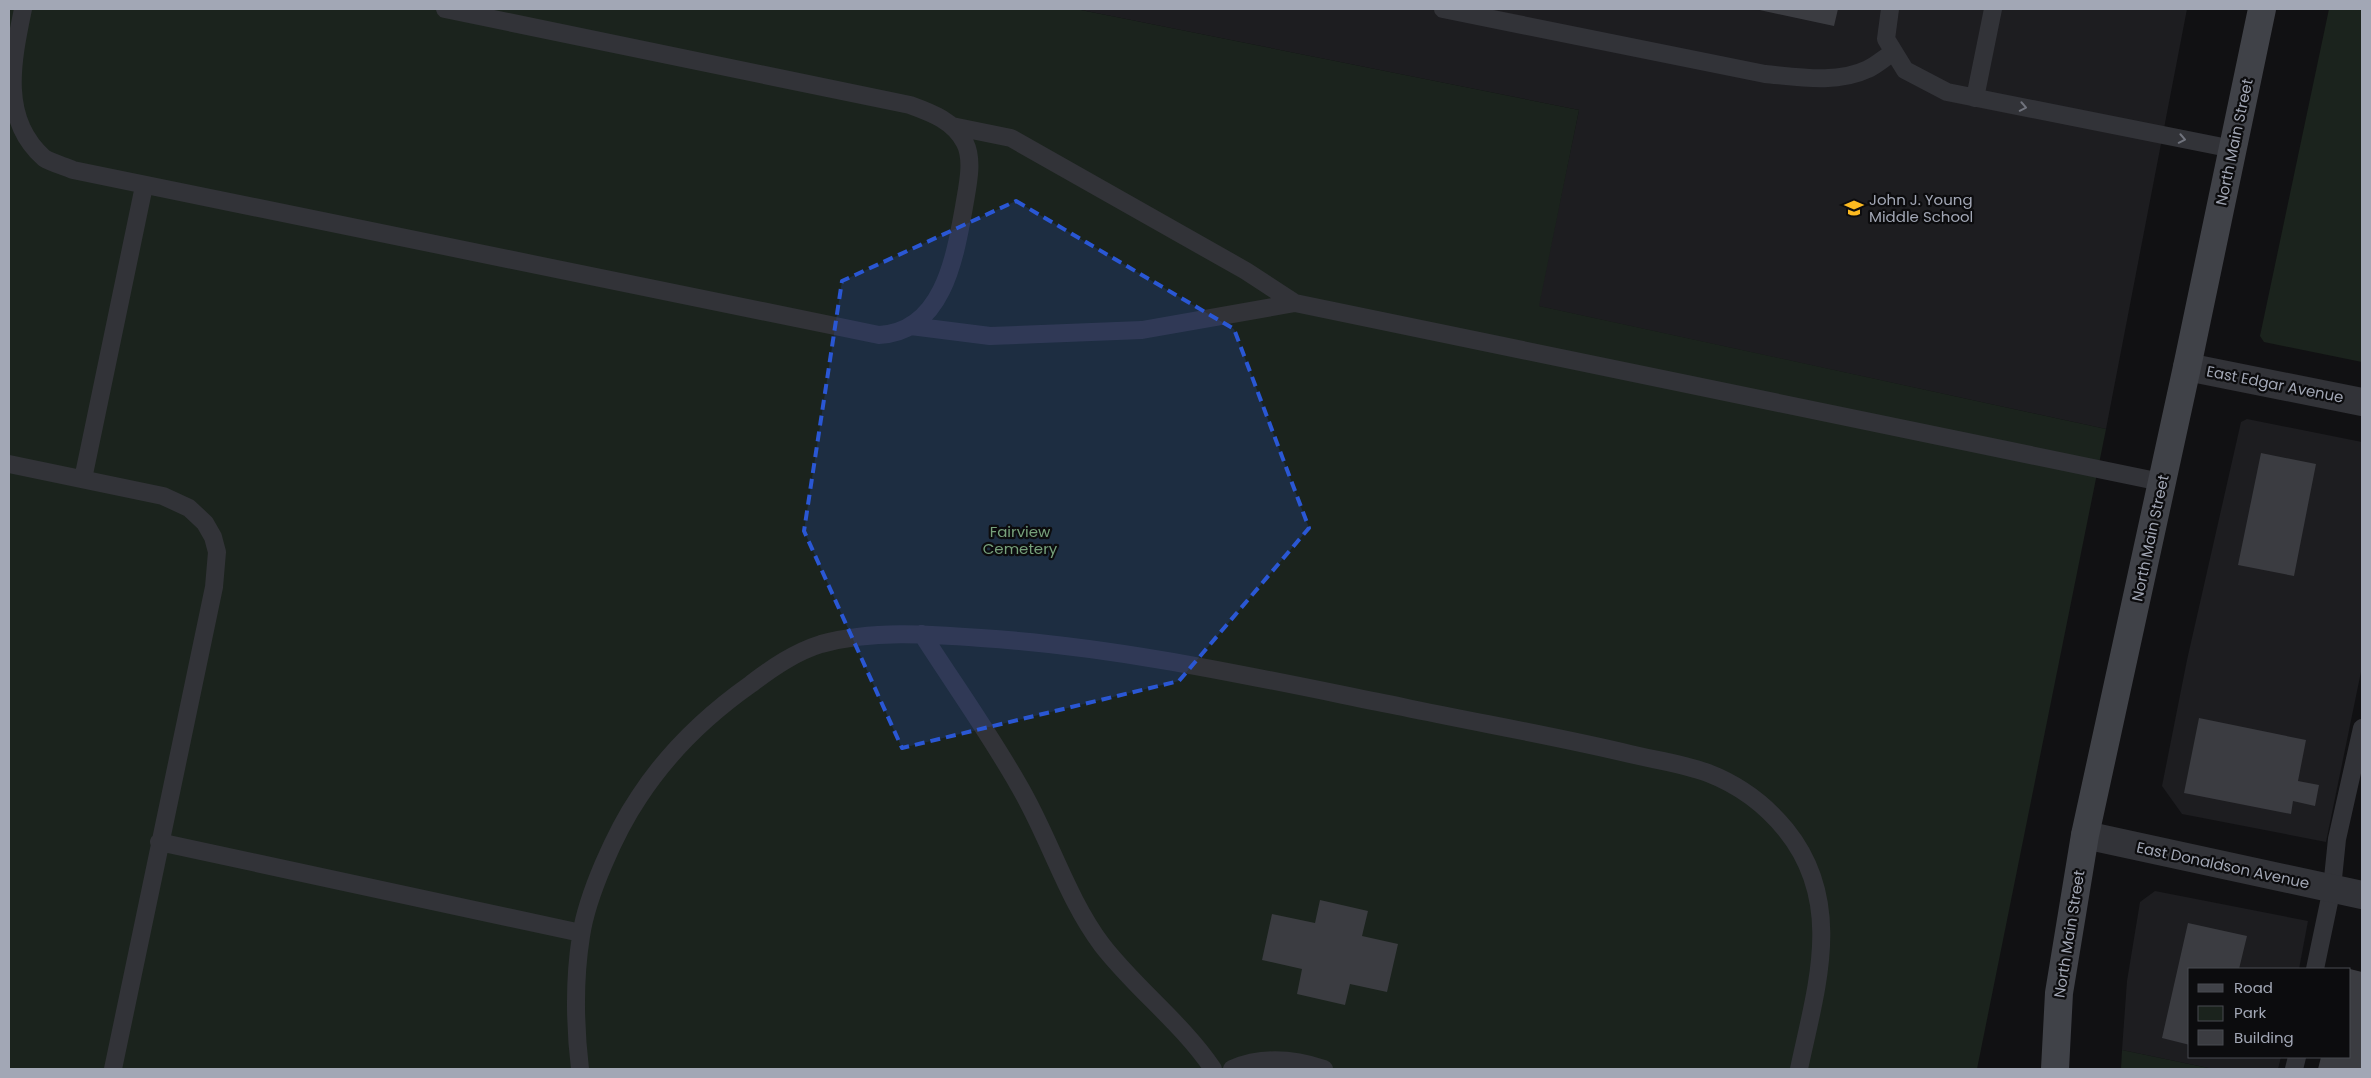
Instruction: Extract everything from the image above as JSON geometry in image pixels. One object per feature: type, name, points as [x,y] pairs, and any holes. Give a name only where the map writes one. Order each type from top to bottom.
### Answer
[{"type":"main road","name":"North Main Street","points":[[2055,1069],[2059,993],[2085,835],[2187,367],[2262,9]]},
{"type":"street","name":"East Edgar Avenue","points":[[2187,367],[2362,402]]},
{"type":"street","name":"East Donaldson Avenue","points":[[2085,835],[2362,895]]},
{"type":"lane","points":[[23,9],[9,73],[10,101],[16,123],[28,142],[46,159],[73,170],[879,335],[893,334],[911,326],[927,312],[938,298],[954,262],[968,187],[969,160],[966,144],[952,126],[936,114],[910,105],[444,9]]},
{"type":"lane","points":[[1443,9],[1764,74],[1812,78],[1848,76],[1868,69],[1894,52]]},
{"type":"lane","points":[[1890,9],[1886,39],[1905,70],[1946,92],[2233,148]]},
{"type":"lane","points":[[1975,98],[1993,9]]},
{"type":"lane","points":[[952,126],[1011,138],[1246,271],[1295,304]]},
{"type":"lane","points":[[83,479],[144,186]]},
{"type":"lane","points":[[911,326],[990,336],[1142,330],[1295,304],[2161,482]]},
{"type":"lane","points":[[9,464],[163,496],[189,508],[205,523],[213,537],[217,552],[214,587],[113,1069]]},
{"type":"lane","points":[[922,634],[1019,784],[1082,913],[1102,944],[1144,993],[1198,1047],[1213,1069]]},
{"type":"lane","points":[[580,1069],[576,1038],[576,1001],[581,933],[603,866],[633,806],[653,775],[673,750],[714,710],[774,667],[821,644],[863,636],[922,634],[1080,647],[1246,676],[1612,750],[1706,772],[1746,792],[1769,810],[1789,833],[1804,858],[1819,900],[1823,929],[1822,959],[1799,1069]]},
{"type":"lane","points":[[2315,968],[2332,888],[2337,839],[2362,728]]},
{"type":"lane","points":[[160,842],[581,933]]},
{"type":"lane","points":[[1232,1069],[1243,1064],[1270,1060],[1302,1062],[1324,1069]]},
{"type":"highlighted area","points":[[1016,201],[1234,329],[1309,528],[1179,681],[902,748],[804,531],[842,281]]},
{"type":"shaded area","name":"John J. Young Middle School","points":[[1076,9],[2187,9],[2106,429],[1538,306],[1579,110]]},
{"type":"shaded area","points":[[2247,419],[2362,442],[2362,667],[2326,842],[2182,814],[2162,786],[2187,660],[2241,422]]},
{"type":"shaded area","points":[[2155,891],[2308,921],[2299,968],[2188,968],[2188,1058],[2281,1058],[2278,1069],[2213,1069],[2122,1050],[2127,981],[2140,902]]},
{"type":"green space","name":"Fairview Cemetery","points":[[9,9],[1076,9],[1579,110],[1539,306],[2106,429],[1977,1069],[9,1069]]},
{"type":"green space","points":[[2329,9],[2362,9],[2362,362],[2264,342],[2260,336]]},
{"type":"green space","points":[[2122,1050],[2213,1069],[2121,1069]]},
{"type":"building","points":[[1755,9],[1838,9],[1834,26]]},
{"type":"building","points":[[2261,453],[2316,464],[2294,576],[2238,565]]},
{"type":"building","points":[[2199,718],[2306,740],[2298,781],[2319,785],[2315,806],[2293,801],[2291,814],[2184,793]]},
{"type":"building","points":[[1320,900],[1368,911],[1362,936],[1398,944],[1387,992],[1350,984],[1345,1005],[1297,994],[1302,969],[1262,960],[1272,914],[1315,923]]},
{"type":"building","points":[[2188,923],[2247,936],[2239,968],[2188,968],[2188,1044],[2162,1038]]},
{"type":"building","points":[[2351,969],[2362,972],[2362,1069],[2318,1069],[2321,1058],[2351,1058]]},
{"type":"place","name":"John J. Young Middle School","points":[[1854,208]]}]
